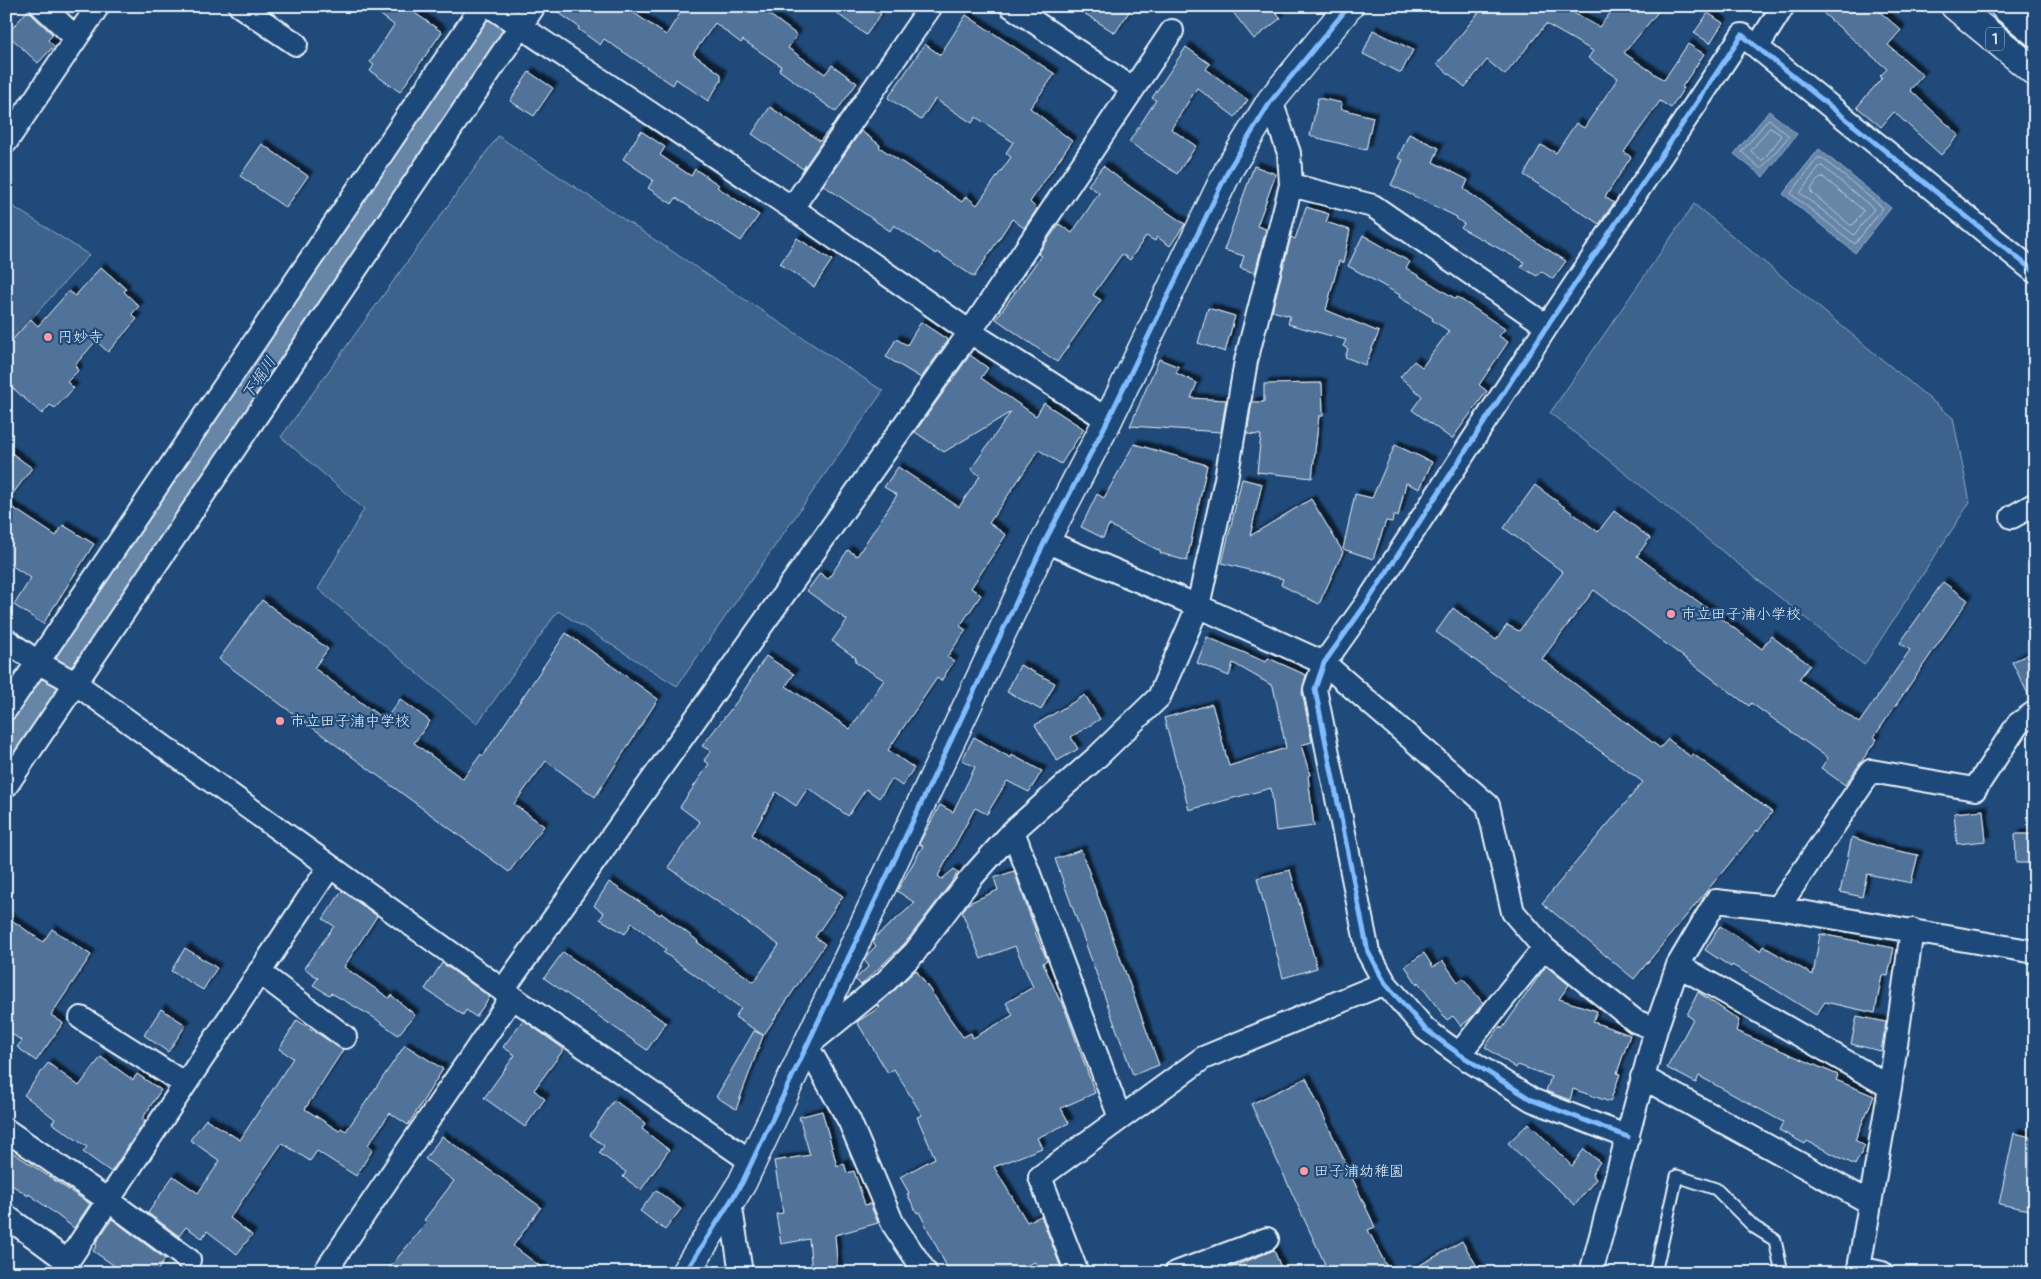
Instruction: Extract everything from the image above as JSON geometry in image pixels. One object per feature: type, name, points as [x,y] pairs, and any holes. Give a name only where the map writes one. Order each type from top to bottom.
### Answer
[{"type":"main road","points":[[685,1273],[730,1202],[752,1162],[1045,541],[1108,420],[1229,169],[1271,101],[1349,6]]},
{"type":"main road","name":"1","points":[[1956,6],[2035,72]]},
{"type":"main road","name":"1","points":[[2004,6],[2035,32]]},
{"type":"street","points":[[42,6],[76,38]]},
{"type":"street","points":[[6,142],[98,6]]},
{"type":"street","points":[[240,6],[296,44]]},
{"type":"street","points":[[6,710],[40,663],[482,6]]},
{"type":"street","points":[[490,6],[792,208],[970,332],[1108,420]]},
{"type":"street","points":[[6,786],[518,26],[534,6]]},
{"type":"street","points":[[792,208],[931,6]]},
{"type":"street","points":[[1011,6],[1133,89]]},
{"type":"street","points":[[1758,46],[1783,6]]},
{"type":"street","points":[[324,1273],[508,993],[970,332],[1172,30]]},
{"type":"street","points":[[1628,1138],[1532,1100],[1459,1054],[1425,1029],[1385,984],[1368,952],[1314,689],[1324,662],[1366,604],[1547,326],[1742,35],[1758,46],[2035,272]]},
{"type":"street","points":[[926,1273],[893,1224],[849,1120],[807,1046],[884,983],[915,952],[972,877],[1013,831],[1097,757],[1159,697],[1198,606],[1226,479],[1246,361],[1291,186],[1289,153],[1271,101]]},
{"type":"street","points":[[1291,186],[1373,206],[1547,326]]},
{"type":"street","points":[[2012,517],[2035,504]]},
{"type":"street","points":[[1045,541],[1324,662],[1488,805],[1513,912],[1544,948],[1635,1021],[1656,1029]]},
{"type":"street","points":[[6,640],[74,683],[508,993],[752,1162]]},
{"type":"street","points":[[1778,908],[1871,771],[1975,789],[2018,724],[2035,712]]},
{"type":"street","points":[[1013,831],[1120,1118]]},
{"type":"street","points":[[6,1216],[64,1267],[330,866]]},
{"type":"street","points":[[1591,1273],[1656,1029],[1678,964],[1716,901],[1778,908],[2035,952]]},
{"type":"street","points":[[1882,1273],[1859,1268],[1890,1087],[1912,930]]},
{"type":"street","points":[[1459,1054],[1544,948]]},
{"type":"street","points":[[1678,964],[1890,1087]]},
{"type":"street","points":[[259,972],[346,1037]]},
{"type":"street","points":[[1077,1273],[1040,1177],[1203,1058],[1385,984]]},
{"type":"street","points":[[81,1018],[185,1084]]},
{"type":"street","points":[[1642,1077],[1869,1202]]},
{"type":"street","points":[[6,1130],[108,1200],[189,1260]]},
{"type":"street","points":[[730,1202],[741,1273]]},
{"type":"street","points":[[1176,1273],[1267,1238]]},
{"type":"lane","points":[[1655,1273],[1676,1176],[1716,1189],[1754,1227],[1775,1240],[1782,1273]]},
{"type":"shaded area","points":[[498,136],[883,391],[677,686],[558,611],[477,724],[318,589],[364,509],[281,437]]},
{"type":"shaded area","points":[[6,202],[89,255],[6,347]]},
{"type":"shaded area","points":[[1694,204],[1953,418],[1970,502],[1864,665],[1550,413]]},
{"type":"water","points":[[1769,111],[1797,134],[1763,177],[1734,154]]},
{"type":"water","points":[[1819,149],[1891,208],[1855,253],[1783,194]]},
{"type":"building","points":[[369,6],[405,6],[442,32],[400,92],[370,71],[374,65],[370,62],[394,25]]},
{"type":"building","points":[[549,6],[624,6],[666,35],[685,6],[758,6],[797,35],[788,48],[825,74],[832,65],[857,83],[836,112],[779,70],[781,66],[743,40],[741,43],[715,23],[693,54],[721,74],[721,81],[708,101],[676,79],[673,85],[604,39],[600,45],[578,29],[579,27]]},
{"type":"building","points":[[827,6],[870,6],[881,14],[866,35]]},
{"type":"building","points":[[1073,6],[1133,6],[1115,33]]},
{"type":"building","points":[[1228,6],[1271,6],[1281,18],[1254,39]]},
{"type":"building","points":[[1484,6],[1561,6],[1599,27],[1616,6],[1663,6],[1624,53],[1664,80],[1688,44],[1704,54],[1682,87],[1684,88],[1671,108],[1660,101],[1624,152],[1631,157],[1605,197],[1614,203],[1599,224],[1524,175],[1541,145],[1556,153],[1576,123],[1584,128],[1618,78],[1588,58],[1593,51],[1546,24],[1505,75],[1487,60],[1465,87],[1437,64]]},
{"type":"building","points":[[1815,6],[1873,6],[1901,30],[1888,45],[1923,75],[1910,90],[1959,135],[1941,155],[1894,112],[1881,127],[1857,107],[1882,78],[1880,76],[1887,69]]},
{"type":"building","points":[[29,9],[33,16],[53,35],[48,40],[54,46],[38,63],[7,34]]},
{"type":"building","points":[[1708,13],[1723,23],[1710,43],[1694,33]]},
{"type":"building","points":[[966,15],[1055,74],[1030,108],[1072,141],[1030,202],[1037,209],[1024,228],[1012,219],[974,277],[894,225],[890,231],[823,185],[861,131],[880,145],[879,147],[962,202],[966,196],[977,205],[1011,157],[1006,153],[1013,142],[976,117],[972,123],[935,99],[921,120],[888,98],[925,44],[940,55]]},
{"type":"building","points":[[1373,30],[1413,50],[1401,73],[1363,54]]},
{"type":"building","points":[[1186,47],[1210,64],[1206,69],[1248,100],[1235,117],[1197,88],[1171,129],[1196,146],[1177,174],[1129,142],[1156,100],[1152,98]]},
{"type":"building","points":[[529,72],[553,88],[534,116],[510,101]]},
{"type":"building","points":[[1318,98],[1342,103],[1341,109],[1373,117],[1366,150],[1310,136]]},
{"type":"building","points":[[770,107],[820,141],[839,117],[803,169],[752,134]]},
{"type":"building","points":[[641,131],[665,147],[660,155],[691,176],[695,169],[719,185],[717,187],[759,215],[741,241],[676,198],[672,204],[648,188],[653,180],[623,159]]},
{"type":"building","points":[[1409,134],[1439,148],[1433,162],[1468,180],[1464,189],[1539,244],[1566,261],[1553,279],[1541,271],[1537,276],[1521,267],[1524,262],[1461,228],[1464,224],[1457,217],[1391,185],[1403,160],[1398,158]]},
{"type":"building","points":[[262,144],[308,176],[286,208],[240,176]]},
{"type":"building","points":[[1103,166],[1185,224],[1170,246],[1157,237],[1155,241],[1146,236],[1130,260],[1122,254],[1093,295],[1101,300],[1057,362],[996,319],[1041,256],[1038,254],[1059,224],[1072,233],[1099,193],[1088,185]]},
{"type":"building","points":[[1254,166],[1276,174],[1257,226],[1266,229],[1255,273],[1240,268],[1244,256],[1224,250]]},
{"type":"building","points":[[1306,207],[1329,214],[1326,222],[1350,230],[1343,263],[1339,261],[1326,310],[1379,332],[1365,365],[1345,357],[1348,349],[1343,346],[1346,340],[1288,324],[1290,316],[1272,311],[1291,237],[1295,239]]},
{"type":"building","points":[[1363,235],[1410,262],[1406,268],[1456,299],[1457,297],[1505,329],[1499,336],[1508,342],[1479,385],[1487,391],[1452,439],[1412,410],[1422,396],[1400,377],[1414,361],[1422,367],[1449,331],[1432,320],[1433,318],[1399,297],[1400,295],[1348,266]]},
{"type":"building","points":[[797,238],[832,260],[814,287],[780,264]]},
{"type":"building","name":"円妙寺","points":[[101,267],[126,289],[124,292],[139,306],[132,314],[137,319],[108,352],[96,341],[75,365],[78,371],[67,382],[74,388],[55,408],[50,405],[42,414],[6,382],[6,347],[31,319],[38,326],[69,291],[75,296]]},
{"type":"building","points":[[1208,308],[1235,316],[1225,352],[1198,343]]},
{"type":"building","points":[[921,322],[948,340],[921,378],[886,357],[896,339],[907,345]]},
{"type":"building","points":[[970,355],[988,368],[981,378],[1036,416],[1044,403],[1084,429],[1061,464],[1039,450],[989,523],[1006,535],[971,588],[981,595],[960,626],[966,630],[947,657],[954,661],[941,681],[937,678],[888,750],[914,768],[902,786],[892,779],[879,798],[866,789],[848,816],[808,788],[796,806],[776,792],[752,835],[843,896],[815,937],[825,944],[763,1036],[736,1109],[716,1097],[754,1031],[763,1035],[735,1017],[741,1008],[663,952],[666,949],[632,923],[625,934],[600,919],[604,913],[594,906],[609,882],[660,915],[661,913],[697,942],[754,982],[779,945],[668,867],[700,822],[680,807],[709,764],[704,760],[711,751],[702,746],[738,700],[766,656],[794,674],[786,686],[850,729],[884,680],[855,662],[856,658],[832,641],[847,620],[807,591],[820,573],[828,579],[848,550],[857,556],[897,495],[884,487],[898,467],[959,507],[980,476],[971,469],[1011,412],[944,452],[915,432]]},
{"type":"building","points":[[1159,359],[1179,367],[1176,373],[1197,383],[1191,398],[1226,400],[1221,432],[1130,426]]},
{"type":"building","points":[[1322,383],[1323,416],[1319,416],[1312,478],[1257,472],[1261,435],[1247,434],[1252,402],[1264,402],[1264,384]]},
{"type":"building","points":[[1134,444],[1207,465],[1187,561],[1160,553],[1160,551],[1109,525],[1103,538],[1081,527],[1097,494],[1104,498]]},
{"type":"building","points":[[1395,445],[1432,462],[1420,489],[1406,483],[1398,517],[1394,515],[1392,522],[1386,521],[1373,559],[1343,549],[1355,494],[1372,498]]},
{"type":"building","points":[[6,449],[32,468],[6,503]]},
{"type":"building","points":[[1242,479],[1262,484],[1250,536],[1311,499],[1343,552],[1319,604],[1281,585],[1283,579],[1222,563]]},
{"type":"building","name":"市立田子浦小学校","points":[[1535,485],[1598,532],[1614,511],[1650,538],[1637,556],[1762,649],[1771,636],[1810,665],[1799,679],[1859,723],[1910,650],[1900,643],[1943,582],[1968,600],[1874,737],[1877,739],[1845,785],[1821,768],[1828,758],[1751,703],[1749,706],[1594,590],[1542,659],[1660,748],[1668,739],[1691,757],[1693,754],[1772,812],[1758,832],[1757,830],[1634,979],[1542,903],[1643,782],[1436,632],[1453,608],[1496,640],[1507,625],[1519,631],[1563,572],[1504,528]]},
{"type":"building","points":[[6,503],[56,536],[63,525],[94,544],[43,624],[14,605],[31,578],[6,562]]},
{"type":"building","points":[[262,600],[328,649],[314,668],[385,720],[400,699],[430,721],[414,743],[463,779],[481,754],[483,756],[566,633],[658,699],[595,797],[546,761],[514,804],[544,826],[509,872],[219,659]]},
{"type":"building","points":[[1207,637],[1266,662],[1268,658],[1306,675],[1302,692],[1312,742],[1301,745],[1310,775],[1308,776],[1314,826],[1276,831],[1271,788],[1189,810],[1164,718],[1212,704],[1229,766],[1286,748],[1273,686],[1233,663],[1229,676],[1197,663]]},
{"type":"building","points":[[2035,651],[2035,699],[2031,700],[2012,662]]},
{"type":"building","points":[[1020,665],[1055,683],[1041,710],[1007,692]]},
{"type":"building","points":[[1085,695],[1100,719],[1071,737],[1078,749],[1057,761],[1035,725]]},
{"type":"building","points":[[974,737],[1011,758],[1012,755],[1042,771],[1029,792],[1007,781],[987,814],[975,808],[938,876],[942,879],[954,869],[958,872],[951,883],[905,943],[861,985],[855,979],[869,966],[864,960],[876,946],[873,942],[875,937],[915,903],[897,891],[923,846],[919,844],[940,805],[953,812],[975,767],[962,760]]},
{"type":"building","points":[[1983,810],[1986,841],[1957,844],[1954,813]]},
{"type":"building","points":[[2015,834],[2035,834],[2035,863],[2016,863]]},
{"type":"building","points":[[1852,837],[1884,848],[1918,855],[1911,883],[1867,874],[1862,897],[1840,892]]},
{"type":"building","points":[[1081,850],[1159,1065],[1133,1075],[1055,859]]},
{"type":"building","points":[[1290,870],[1317,968],[1283,978],[1257,878]]},
{"type":"building","points":[[1014,871],[1035,932],[1047,960],[1043,963],[1060,1001],[1062,1001],[1095,1093],[1061,1108],[1069,1123],[1037,1138],[1042,1148],[994,1167],[1027,1222],[1041,1216],[1063,1273],[1041,1273],[1035,1262],[1009,1273],[950,1273],[919,1212],[917,1213],[907,1194],[909,1193],[900,1177],[935,1158],[917,1117],[922,1115],[894,1069],[888,1073],[857,1022],[880,1007],[878,1005],[916,970],[963,1037],[971,1033],[973,1038],[1013,1015],[1006,1003],[1033,987],[1015,946],[981,959],[962,912],[969,903],[998,890],[994,878]]},
{"type":"building","points":[[342,891],[377,916],[344,967],[389,998],[391,995],[415,1015],[398,1035],[373,1017],[313,985],[318,978],[304,968],[334,926],[323,919]]},
{"type":"building","points":[[6,916],[43,942],[52,929],[91,955],[51,1015],[63,1023],[36,1061],[17,1047],[22,1041],[6,1030]]},
{"type":"building","points":[[1720,926],[1760,951],[1763,946],[1813,975],[1820,934],[1894,948],[1888,976],[1882,975],[1875,1013],[1825,1002],[1816,1015],[1732,965],[1731,967],[1705,950]]},
{"type":"building","points":[[185,948],[217,968],[203,990],[171,971]]},
{"type":"building","points":[[563,952],[666,1023],[647,1050],[544,978]]},
{"type":"building","points":[[1424,953],[1433,967],[1443,961],[1458,982],[1463,978],[1483,1003],[1471,1018],[1461,1026],[1453,1016],[1447,1020],[1418,982],[1417,984],[1405,966]]},
{"type":"building","points":[[442,963],[490,997],[476,1017],[466,1010],[463,1015],[425,989]]},
{"type":"building","points":[[1546,966],[1569,985],[1559,999],[1597,1011],[1593,1022],[1630,1035],[1617,1073],[1620,1074],[1610,1102],[1573,1089],[1570,1100],[1546,1091],[1551,1077],[1518,1065],[1516,1068],[1485,1047],[1500,1026],[1502,1029]]},
{"type":"building","points":[[1698,992],[1739,1020],[1736,1031],[1838,1075],[1836,1080],[1874,1096],[1855,1140],[1865,1146],[1855,1165],[1807,1141],[1805,1144],[1779,1130],[1783,1122],[1699,1076],[1696,1083],[1667,1068],[1693,1019],[1687,1015]]},
{"type":"building","points":[[161,1009],[186,1025],[168,1052],[144,1035]]},
{"type":"building","points":[[1857,1016],[1886,1022],[1881,1051],[1851,1044]]},
{"type":"building","points":[[297,1020],[343,1050],[305,1109],[339,1131],[341,1128],[346,1131],[405,1045],[443,1069],[408,1125],[390,1113],[368,1145],[373,1149],[356,1176],[317,1151],[310,1161],[282,1143],[230,1218],[252,1235],[237,1254],[207,1231],[202,1238],[186,1227],[179,1236],[148,1213],[173,1176],[198,1193],[220,1161],[190,1140],[206,1119],[240,1140],[293,1058],[279,1049]]},
{"type":"building","points":[[523,1020],[564,1049],[534,1090],[545,1099],[525,1127],[484,1098],[515,1055],[503,1047]]},
{"type":"building","points":[[101,1057],[133,1080],[137,1074],[161,1090],[142,1119],[145,1121],[111,1172],[83,1152],[87,1147],[52,1123],[55,1119],[24,1095],[48,1063],[79,1086]]},
{"type":"building","points":[[1306,1078],[1375,1227],[1368,1230],[1390,1273],[1329,1273],[1251,1104]]},
{"type":"building","points":[[614,1100],[645,1123],[642,1129],[669,1150],[641,1190],[623,1177],[626,1172],[599,1153],[604,1146],[590,1135]]},
{"type":"building","points":[[822,1111],[837,1166],[844,1163],[847,1173],[854,1171],[865,1205],[870,1204],[878,1223],[835,1235],[838,1273],[812,1273],[809,1239],[781,1244],[776,1214],[783,1213],[774,1161],[810,1155],[799,1117]]},
{"type":"building","points":[[1529,1123],[1572,1166],[1584,1149],[1600,1162],[1592,1174],[1596,1179],[1575,1205],[1508,1143]]},
{"type":"building","points":[[2014,1133],[2035,1138],[2035,1211],[1999,1204]]},
{"type":"building","points":[[442,1136],[541,1207],[513,1246],[549,1273],[385,1273],[427,1222],[424,1220],[454,1181],[425,1159]]},
{"type":"building","points":[[6,1148],[90,1204],[74,1228],[29,1194],[28,1196],[6,1181]]},
{"type":"building","points":[[656,1190],[681,1209],[665,1230],[640,1211]]},
{"type":"building","points":[[112,1219],[165,1259],[156,1273],[125,1273],[93,1251],[97,1245],[95,1244]]},
{"type":"building","points":[[1462,1241],[1481,1273],[1405,1273],[1440,1254]]},
{"type":"building","points":[[1274,1250],[1283,1273],[1220,1273],[1220,1272]]},
{"type":"waterway","name":"下堀川","points":[[6,751],[511,6]]},
{"type":"cycle path","points":[[685,1273],[742,1183],[1045,541],[1108,420],[1229,169],[1271,101],[1349,6]]},
{"type":"cycle path","points":[[1628,1137],[1532,1100],[1459,1054],[1425,1029],[1385,983],[1368,952],[1315,689],[1324,663],[1366,604],[1547,326],[1742,35],[2035,272]]},
{"type":"place","name":"円妙寺","points":[[48,337]]},
{"type":"place","name":"市立田子浦小学校","points":[[1671,614]]},
{"type":"place","name":"市立田子浦中学校","points":[[280,721]]},
{"type":"place","name":"田子浦幼稚園","points":[[1304,1171]]}]
